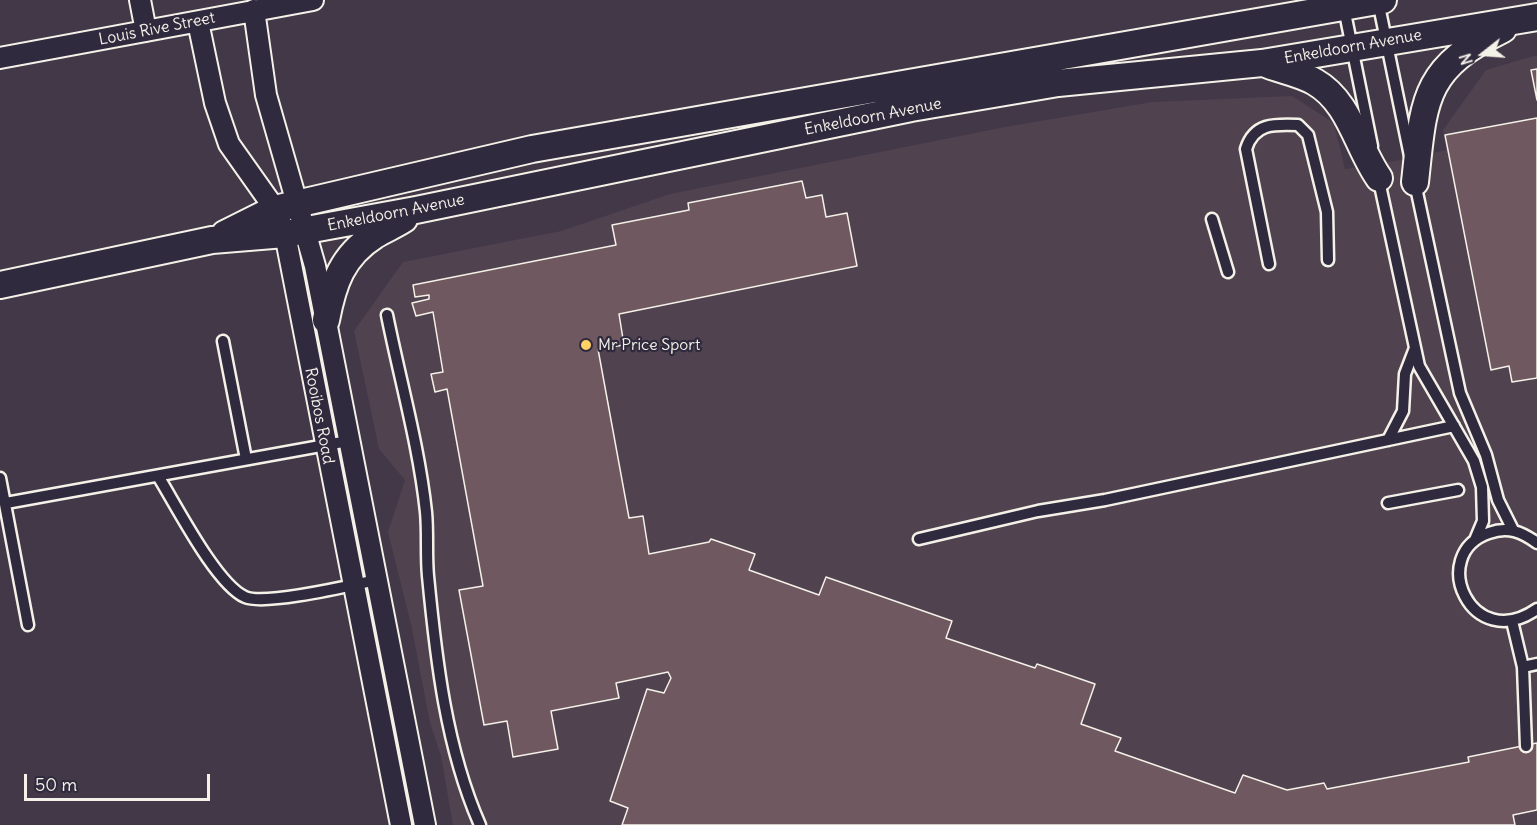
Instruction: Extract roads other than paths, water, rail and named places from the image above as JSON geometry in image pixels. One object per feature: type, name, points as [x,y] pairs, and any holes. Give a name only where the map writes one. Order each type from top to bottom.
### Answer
[{"type":"street","points":[[140,0],[146,31]]},
{"type":"street","name":"Louis Rive Street","points":[[0,58],[313,0]]},
{"type":"street","name":"Enkeldoorn Avenue","points":[[212,240],[287,206],[543,147],[1381,1]]},
{"type":"street","name":"Rooibos Road","points":[[254,10],[266,95],[287,206],[326,320],[425,825]]},
{"type":"street","points":[[1415,182],[1424,107],[1436,79],[1466,49],[1532,18]]},
{"type":"street","name":"Enkeldoorn Avenue","points":[[0,285],[212,240],[296,232],[416,210],[911,108],[1058,83],[1262,63],[1532,18]]},
{"type":"street","name":"Rooibos Road","points":[[198,22],[215,103],[229,144],[287,206]]},
{"type":"street","points":[[1262,63],[1313,80],[1335,97],[1351,124],[1365,158],[1379,178]]},
{"type":"street","points":[[326,320],[338,274],[349,256],[366,241],[416,210]]},
{"type":"street","name":"Rooibos Road","points":[[296,232],[325,445],[401,825]]},
{"type":"lane","points":[[1381,1],[1386,41],[1460,393],[1486,455],[1498,500],[1513,530]]},
{"type":"lane","points":[[1344,8],[1415,348],[1424,377],[1474,461],[1482,487],[1483,521],[1475,540],[1461,562],[1461,588],[1466,600],[1480,614],[1498,621],[1512,621],[1525,617],[1537,609]]},
{"type":"lane","points":[[1269,264],[1246,149],[1250,136],[1258,130],[1277,124],[1298,125],[1308,135],[1327,212],[1328,260]]},
{"type":"lane","points":[[1212,219],[1227,272]]},
{"type":"lane","points":[[387,315],[422,480],[426,514],[428,575],[445,702],[462,782],[480,825]]},
{"type":"lane","points":[[223,341],[246,459]]},
{"type":"lane","points":[[1388,440],[1403,411],[1405,374],[1415,348]]},
{"type":"lane","points":[[919,539],[1038,511],[1105,500],[1454,426]]},
{"type":"lane","points":[[6,503],[348,441]]},
{"type":"lane","points":[[158,476],[225,582],[246,597],[271,599],[376,580]]},
{"type":"lane","points":[[0,478],[28,625]]},
{"type":"lane","points":[[1388,503],[1458,489]]},
{"type":"lane","points":[[1475,540],[1499,530],[1513,530],[1537,543]]},
{"type":"lane","points":[[1512,621],[1523,667],[1526,746]]},
{"type":"lane","points":[[1523,667],[1537,664]]},
{"type":"place","name":"Mr Price Sport","points":[[586,345]]}]
